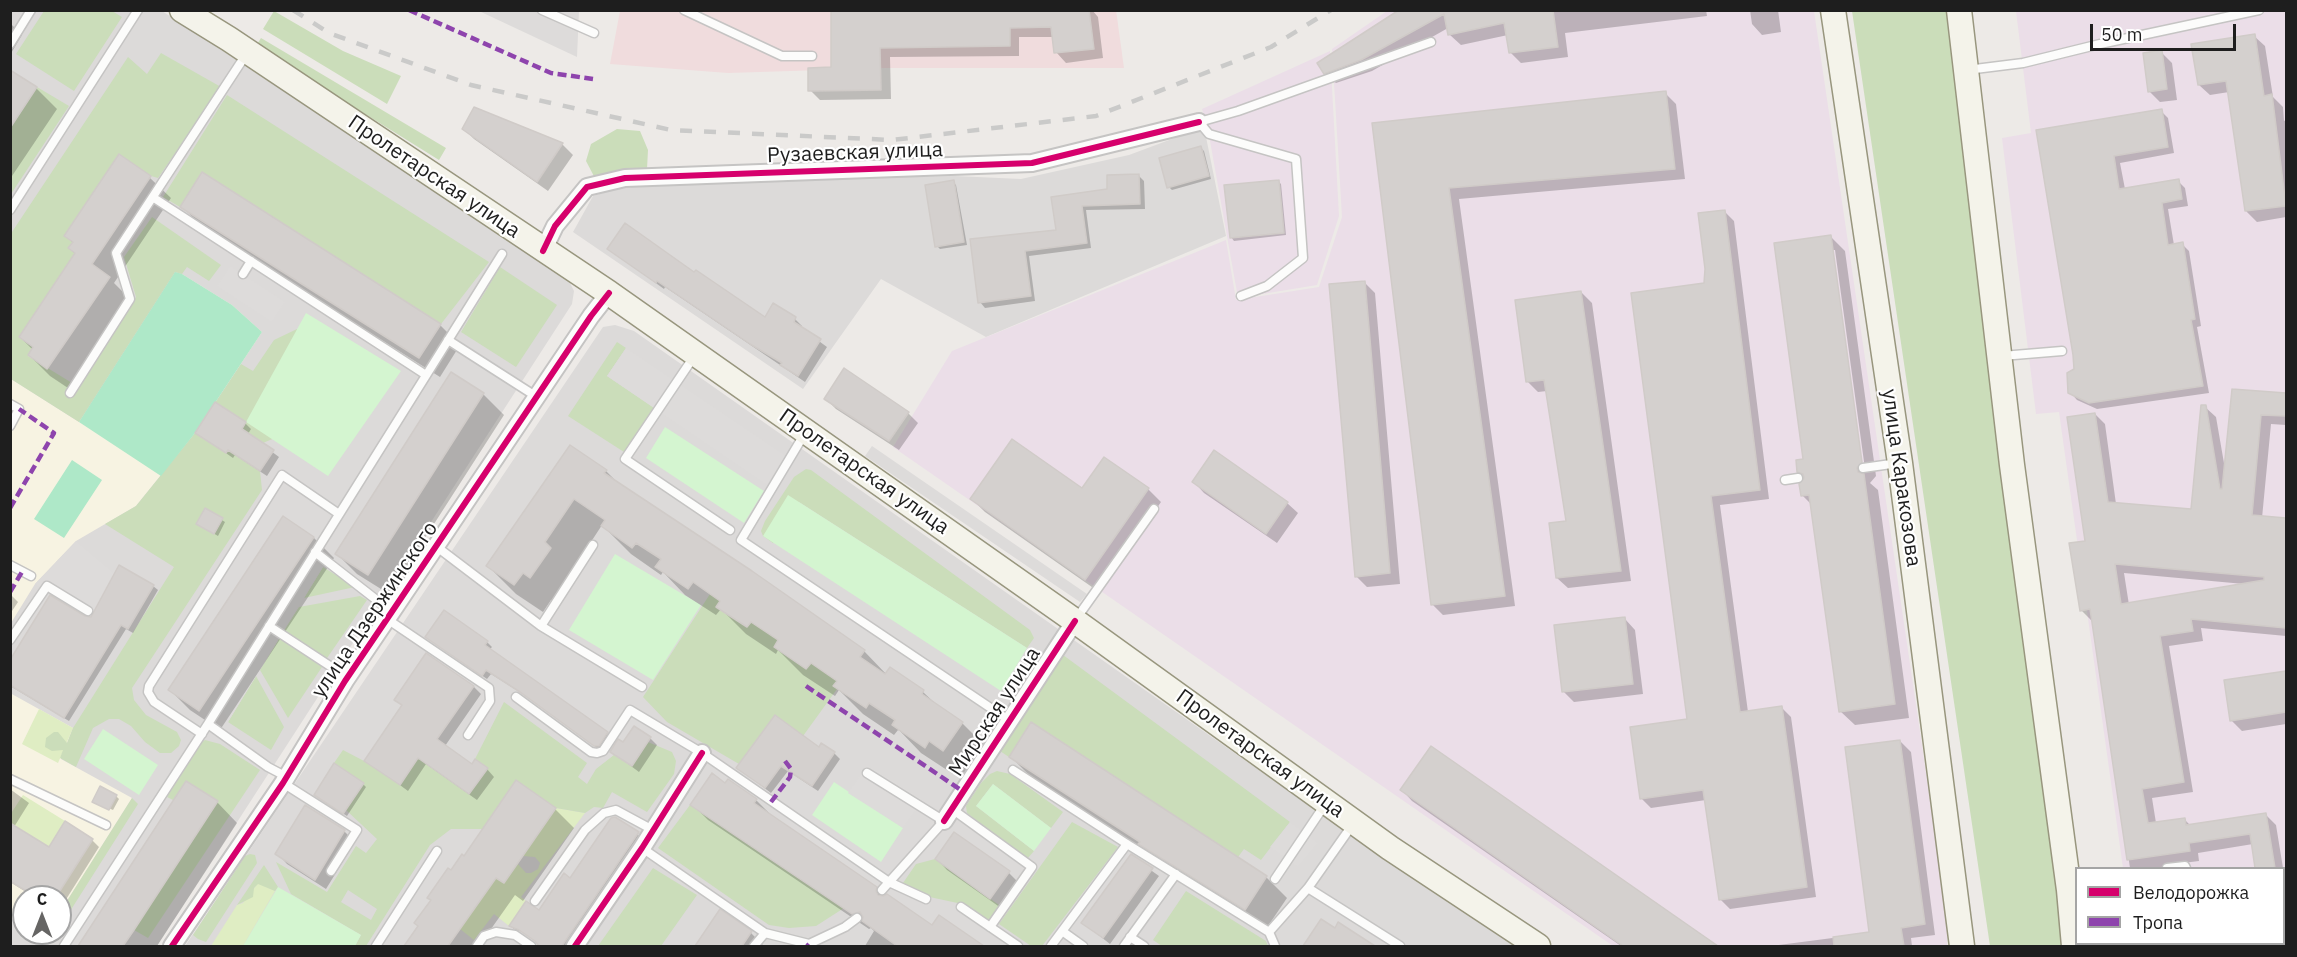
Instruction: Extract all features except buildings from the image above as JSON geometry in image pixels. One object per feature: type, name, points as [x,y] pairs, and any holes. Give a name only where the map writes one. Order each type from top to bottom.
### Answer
[{"type":"main road","name":"Пролетарская улица","points":[[182,10],[609,293],[1075,621],[1354,822],[1538,946]]},
{"type":"main road","name":"улица Каракозова","points":[[1833,10],[1899,463],[1962,946]]},
{"type":"main road","points":[[1959,10],[2000,356],[2072,882],[2074,946]]},
{"type":"street","name":"Рузаевская улица","points":[[543,251],[555,226],[587,187],[625,178],[1032,163],[1199,122]]},
{"type":"street","name":"улица Дзержинского","points":[[174,946],[285,780],[345,681],[591,316],[609,293]]},
{"type":"street","name":"Мирская улица","points":[[948,815],[1075,621]]},
{"type":"street","points":[[575,946],[642,848],[702,753]]},
{"type":"lane","points":[[10,44],[31,10]]},
{"type":"lane","points":[[10,210],[138,10]]},
{"type":"lane","points":[[542,10],[594,33]]},
{"type":"lane","points":[[684,10],[782,56],[812,56]]},
{"type":"lane","points":[[1966,70],[2023,63],[2259,10]]},
{"type":"lane","points":[[1241,296],[1267,286],[1303,258],[1296,159],[1209,134],[1199,122],[1238,111],[1431,42]]},
{"type":"lane","points":[[70,393],[130,298],[116,253],[247,53]]},
{"type":"lane","points":[[154,198],[426,375]]},
{"type":"lane","points":[[64,946],[208,724],[502,254]]},
{"type":"lane","points":[[243,274],[251,261]]},
{"type":"lane","points":[[448,340],[537,397]]},
{"type":"lane","points":[[2000,356],[2062,351]]},
{"type":"lane","points":[[695,355],[626,459],[730,530]]},
{"type":"lane","points":[[10,404],[19,409],[10,426]]},
{"type":"lane","points":[[806,431],[741,540],[1010,721]]},
{"type":"lane","points":[[1863,468],[1899,463]]},
{"type":"lane","points":[[201,734],[154,702],[148,692],[149,686],[282,475],[339,514]]},
{"type":"lane","points":[[1785,480],[1798,478]]},
{"type":"lane","points":[[1075,621],[1154,509]]},
{"type":"lane","points":[[541,626],[593,544]]},
{"type":"lane","points":[[437,547],[541,626],[642,687]]},
{"type":"lane","points":[[315,552],[389,615],[489,688],[490,700],[468,735]]},
{"type":"lane","points":[[10,565],[31,576]]},
{"type":"lane","points":[[10,640],[47,586],[88,612]]},
{"type":"lane","points":[[269,626],[333,668],[345,681]]},
{"type":"lane","points":[[516,697],[591,752],[597,753],[603,751],[630,710],[702,753],[889,882],[926,899]]},
{"type":"lane","points":[[208,724],[357,830],[331,871]]},
{"type":"lane","points":[[1013,770],[1269,932],[1275,946]]},
{"type":"lane","points":[[867,773],[948,815],[1032,867],[990,927]]},
{"type":"lane","points":[[10,778],[106,825]]},
{"type":"lane","points":[[1275,879],[1326,802]]},
{"type":"lane","points":[[535,901],[585,830],[604,813],[616,810],[653,830]]},
{"type":"lane","points":[[882,890],[948,815]]},
{"type":"lane","points":[[1269,932],[1308,888],[1354,822]]},
{"type":"lane","points":[[1051,946],[1127,844]]},
{"type":"lane","points":[[642,848],[765,933],[809,944],[857,918]]},
{"type":"lane","points":[[376,946],[437,851]]},
{"type":"lane","points":[[1124,946],[1176,874]]},
{"type":"lane","points":[[1308,888],[1400,946]]},
{"type":"lane","points":[[961,907],[1018,946]]},
{"type":"lane","points":[[1062,931],[1083,946]]},
{"type":"lane","points":[[477,946],[484,936],[496,932],[515,935],[531,946]]},
{"type":"lane","points":[[754,946],[765,933]]},
{"type":"lane","points":[[1130,937],[1144,946]]},
{"type":"shaded area","points":[[1116,10],[1124,68],[886,68],[728,73],[610,64],[620,11]]},
{"type":"shaded area","points":[[10,11],[162,11],[559,272],[569,281],[574,291],[572,304],[157,946],[11,946]]},
{"type":"shaded area","points":[[479,11],[579,11],[577,57]]},
{"type":"shaded area","points":[[1387,11],[1814,11],[1947,916],[1947,946],[1613,946],[893,447],[952,351],[1226,240],[1236,300],[1319,287],[1342,217],[1332,49]]},
{"type":"shaded area","points":[[2016,11],[2286,11],[2286,946],[2134,945],[2285,945],[2285,867],[2123,867],[2059,412],[2036,414],[2002,138],[2031,133]]},
{"type":"shaded area","points":[[1330,51],[1339,216],[1317,285],[1238,298],[1207,124],[1202,109]]},
{"type":"shaded area","points":[[1204,127],[1226,236],[986,337],[881,279],[803,389],[573,232],[593,196],[613,190],[669,181],[955,176],[1021,179],[1129,155]]},
{"type":"shaded area","points":[[230,266],[285,302],[272,322],[217,286]]},
{"type":"shaded area","points":[[182,274],[232,305],[262,332],[195,433],[136,506],[76,541],[35,584],[11,623],[11,379],[79,422]]},
{"type":"shaded area","points":[[615,325],[634,331],[1374,851],[1515,946],[185,946],[603,327]]},
{"type":"shaded area","points":[[626,348],[786,456],[767,485],[607,376]]},
{"type":"shaded area","points":[[872,446],[1087,594],[1080,602],[865,456]]},
{"type":"shaded area","points":[[76,541],[114,573],[90,617],[35,584]]},
{"type":"shaded area","points":[[314,562],[323,567],[228,722],[223,710]]},
{"type":"shaded area","points":[[10,693],[73,728],[61,759],[132,798],[72,893],[72,885],[12,885],[11,918]]},
{"type":"shaded area","points":[[867,765],[923,800],[903,828],[848,793]]},
{"type":"shaded area","points":[[1290,822],[1318,843],[1298,867],[1270,847]]},
{"type":"green space","points":[[44,11],[112,11],[122,17],[74,91],[16,54]]},
{"type":"green space","points":[[274,11],[343,51],[401,76],[387,104],[263,29]]},
{"type":"green space","points":[[1852,11],[1950,11],[2061,886],[2061,946],[1990,946]]},
{"type":"green space","points":[[261,38],[446,148],[439,160],[256,46]]},
{"type":"green space","points":[[161,53],[221,87],[158,178],[151,176],[119,155],[64,236],[73,242],[68,248],[76,253],[19,337],[33,347],[28,356],[77,386],[136,297],[124,257],[152,217],[221,265],[209,281],[187,267],[182,274],[175,272],[79,422],[11,379],[10,235],[128,57],[147,74]]},
{"type":"green space","points":[[37,87],[69,106],[11,194],[11,128]]},
{"type":"green space","points":[[227,95],[489,262],[441,324],[203,173],[180,207],[163,197]]},
{"type":"green space","points":[[617,129],[640,131],[648,150],[647,169],[618,184],[597,182],[586,161],[591,144]]},
{"type":"green space","points":[[500,267],[557,305],[516,367],[461,332]]},
{"type":"green space","points":[[175,272],[232,305],[262,332],[195,433],[161,476],[79,422]]},
{"type":"green space","points":[[306,313],[401,371],[328,476],[246,422]]},
{"type":"green space","points":[[297,329],[291,431],[263,443],[249,463],[260,471],[262,490],[132,688],[134,700],[146,715],[177,732],[181,740],[179,746],[171,753],[160,753],[145,742],[131,726],[119,719],[109,719],[93,728],[76,767],[60,758],[63,750],[52,751],[45,747],[46,738],[58,732],[67,743],[73,728],[174,567],[105,524],[136,506],[195,433],[241,364],[253,371],[274,340]]},
{"type":"green space","points":[[617,342],[626,348],[607,376],[656,409],[624,452],[568,416]]},
{"type":"green space","points":[[665,427],[764,491],[744,523],[646,458]]},
{"type":"green space","points":[[72,460],[102,480],[64,538],[34,519]]},
{"type":"green space","points":[[806,469],[811,470],[1030,630],[1034,638],[1027,648],[799,502],[773,543],[763,536],[761,531],[765,521],[794,477]]},
{"type":"green space","points":[[788,495],[1027,648],[1001,691],[763,536]]},
{"type":"green space","points":[[615,554],[701,605],[653,680],[569,630]]},
{"type":"green space","points":[[323,567],[355,587],[304,598]]},
{"type":"green space","points":[[710,594],[720,600],[717,607],[747,627],[751,622],[778,640],[774,647],[806,669],[811,663],[837,681],[833,686],[837,689],[803,736],[775,715],[739,764],[667,722],[643,697]]},
{"type":"green space","points":[[360,596],[367,600],[325,661],[283,631],[299,607]]},
{"type":"green space","points":[[280,637],[322,667],[288,718],[260,670]]},
{"type":"green space","points":[[1059,652],[1290,822],[1261,860],[1244,849],[1238,857],[1031,723],[1009,757],[1000,751]]},
{"type":"green space","points":[[256,676],[284,727],[271,750],[228,722]]},
{"type":"green space","points":[[504,702],[587,763],[578,777],[587,784],[596,769],[614,755],[632,766],[648,742],[672,752],[676,761],[674,774],[647,812],[612,792],[603,808],[594,807],[585,813],[556,808],[516,780],[483,829],[451,829],[430,845],[366,946],[355,946],[361,935],[291,894],[276,862],[327,892],[356,846],[366,853],[377,839],[346,810],[364,783],[334,763],[343,750],[400,785],[418,758],[469,794],[488,768],[475,759]],"holes":[[[348,890],[377,909],[371,920],[341,902]]]},
{"type":"green space","points":[[39,709],[73,728],[58,763],[22,744]]},
{"type":"green space","points":[[103,729],[158,765],[139,795],[84,759]]},
{"type":"green space","points":[[205,740],[220,744],[260,770],[148,938],[134,930],[217,801],[186,781],[173,800],[167,797],[199,744]]},
{"type":"green space","points":[[997,771],[1010,774],[1063,812],[1051,828],[993,784],[976,806],[1034,851],[1027,859],[967,813],[966,806],[981,783]]},
{"type":"green space","points":[[834,782],[903,828],[881,862],[812,815]]},
{"type":"green space","points":[[993,784],[1051,828],[1034,851],[976,806]]},
{"type":"green space","points":[[23,795],[65,821],[49,847],[11,823],[10,815]]},
{"type":"green space","points":[[132,798],[138,804],[72,908],[72,893]]},
{"type":"green space","points":[[690,805],[844,908],[816,926],[789,928],[769,925],[658,848]]},
{"type":"green space","points":[[556,808],[585,813],[521,897],[526,901],[509,926],[494,914],[474,940],[460,929],[493,875],[504,883],[518,864],[526,873],[538,869],[540,863],[535,857],[523,856]]},
{"type":"green space","points":[[1072,822],[1118,847],[1042,946],[1031,946],[999,924]]},
{"type":"green space","points":[[255,855],[257,863],[206,942],[198,939],[193,935],[245,856]]},
{"type":"green space","points":[[935,859],[999,905],[988,922],[962,904],[925,896],[903,883],[916,864]]},
{"type":"green space","points":[[264,865],[278,887],[275,891],[258,884],[254,888],[253,897],[237,905]]},
{"type":"green space","points":[[653,868],[697,895],[661,946],[598,946]]},
{"type":"green space","points":[[258,883],[275,891],[243,946],[211,946],[237,905],[243,903]]},
{"type":"green space","points":[[278,887],[361,935],[355,946],[243,946]]},
{"type":"green space","points":[[1186,891],[1266,941],[1268,946],[1162,946],[1153,940]]},
{"type":"railway","points":[[293,10],[329,33],[471,85],[671,130],[892,140],[1096,116],[1271,47],[1331,10]]},
{"type":"marked path","points":[[409,10],[551,73],[593,79]]},
{"type":"marked path","points":[[10,508],[54,433],[19,409]]},
{"type":"marked path","points":[[10,592],[22,572]]},
{"type":"marked path","points":[[806,686],[964,792]]},
{"type":"marked path","points":[[771,802],[790,777],[791,769],[785,761]]},
{"type":"cycle path","points":[[543,251],[555,226],[587,187],[625,178],[1032,163],[1199,122]]},
{"type":"cycle path","points":[[172,946],[283,783],[345,681],[591,316],[609,293]]},
{"type":"cycle path","points":[[944,821],[1075,621]]},
{"type":"cycle path","points":[[575,946],[642,848],[702,753]]}]
